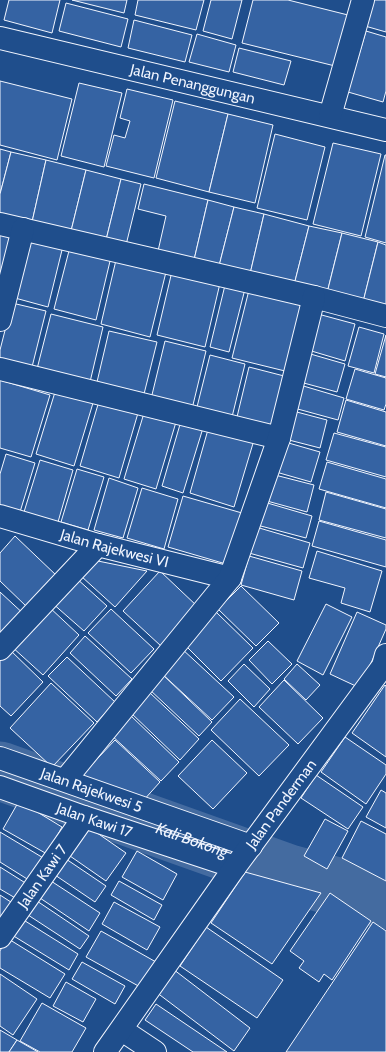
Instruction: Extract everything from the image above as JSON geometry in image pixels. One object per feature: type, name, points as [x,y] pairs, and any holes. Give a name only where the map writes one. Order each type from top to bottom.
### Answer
[{"type":"street","points":[[330,116],[363,0]]},
{"type":"street","name":"Jalan Penanggungan","points":[[0,38],[386,130]]},
{"type":"street","points":[[0,224],[314,297],[386,316]]},
{"type":"street","points":[[0,320],[23,229]]},
{"type":"street","points":[[65,780],[230,578],[279,438],[314,297]]},
{"type":"street","points":[[0,369],[279,438]]},
{"type":"street","name":"Jalan Rajekwesi VI","points":[[0,516],[98,545],[230,578]]},
{"type":"street","points":[[0,649],[98,545]]},
{"type":"street","name":"Jalan Panderman","points":[[106,1052],[243,856],[385,662]]},
{"type":"street","name":"Jalan Rajekwesi 5","points":[[0,758],[65,780],[243,856]]},
{"type":"street","name":"Jalan Kawi 17","points":[[0,787],[84,817],[243,856]]},
{"type":"street","name":"Jalan Kawi 7","points":[[0,936],[84,817]]},
{"type":"street","points":[[122,1030],[155,1052]]},
{"type":"building","points":[[9,0],[60,0],[52,33],[4,20]]},
{"type":"building","points":[[72,0],[127,0],[124,13]]},
{"type":"building","points":[[138,0],[204,0],[196,30],[135,15]]},
{"type":"building","points":[[211,0],[242,0],[232,39],[203,31]]},
{"type":"building","points":[[253,0],[288,0],[348,15],[335,66],[242,43]]},
{"type":"building","points":[[373,0],[386,0],[386,32],[365,26]]},
{"type":"building","points":[[66,3],[128,19],[121,47],[59,31]]},
{"type":"building","points":[[134,20],[192,35],[185,62],[128,48]]},
{"type":"building","points":[[366,31],[386,37],[386,91],[383,102],[348,92]]},
{"type":"building","points":[[197,34],[236,45],[229,72],[189,62]]},
{"type":"building","points":[[239,48],[291,61],[284,85],[233,72]]},
{"type":"building","points":[[0,81],[72,99],[57,160],[0,145]]},
{"type":"building","points":[[79,83],[122,93],[104,167],[61,156]]},
{"type":"building","points":[[127,89],[173,100],[154,178],[106,166],[114,135],[125,138],[130,121],[120,118]]},
{"type":"building","points":[[175,101],[228,114],[209,192],[156,178]]},
{"type":"building","points":[[228,114],[273,125],[255,203],[209,192]]},
{"type":"building","points":[[275,134],[325,147],[307,220],[257,208]]},
{"type":"building","points":[[333,143],[381,154],[361,236],[313,224]]},
{"type":"building","points":[[0,149],[11,152],[0,194]]},
{"type":"building","points":[[11,152],[46,160],[32,222],[0,213],[0,194]]},
{"type":"building","points":[[386,155],[386,243],[365,237]]},
{"type":"building","points":[[46,160],[86,170],[71,231],[32,222]]},
{"type":"building","points":[[86,170],[121,179],[106,240],[71,231]]},
{"type":"building","points":[[121,179],[141,184],[126,245],[106,240]]},
{"type":"building","points":[[144,184],[208,200],[194,260],[158,251],[166,216],[138,209]]},
{"type":"building","points":[[208,200],[234,207],[219,266],[194,260]]},
{"type":"building","points":[[234,207],[264,214],[250,274],[219,266]]},
{"type":"building","points":[[264,214],[309,226],[294,285],[250,274]]},
{"type":"building","points":[[309,226],[342,233],[327,293],[294,285]]},
{"type":"building","points":[[342,233],[378,242],[363,302],[327,293]]},
{"type":"building","points":[[0,234],[14,239],[0,278]]},
{"type":"building","points":[[30,237],[63,246],[48,307],[15,298]]},
{"type":"building","points":[[378,242],[386,245],[386,308],[363,302]]},
{"type":"building","points":[[70,247],[111,257],[96,320],[54,309]]},
{"type":"building","points":[[116,260],[166,272],[150,337],[101,324]]},
{"type":"building","points":[[173,267],[221,279],[205,347],[157,335]]},
{"type":"building","points":[[226,281],[246,285],[229,352],[210,347]]},
{"type":"building","points":[[249,290],[302,303],[285,371],[232,358]]},
{"type":"building","points":[[12,303],[46,311],[32,367],[0,359],[0,350]]},
{"type":"building","points":[[51,314],[103,327],[90,382],[37,369]]},
{"type":"building","points":[[318,314],[355,324],[345,361],[308,350]]},
{"type":"building","points":[[359,327],[384,334],[374,373],[348,366]]},
{"type":"building","points":[[109,331],[157,342],[144,394],[97,382]]},
{"type":"building","points":[[386,335],[386,377],[375,374]]},
{"type":"building","points":[[165,341],[206,351],[192,409],[151,399]]},
{"type":"building","points":[[307,353],[345,364],[337,392],[300,382]]},
{"type":"building","points":[[210,355],[245,364],[232,417],[197,407]]},
{"type":"building","points":[[249,367],[288,377],[276,427],[237,417]]},
{"type":"building","points":[[355,369],[386,378],[386,404],[384,410],[346,399]]},
{"type":"building","points":[[0,380],[50,395],[31,457],[0,448]]},
{"type":"building","points":[[300,385],[344,398],[338,420],[294,408]]},
{"type":"building","points":[[55,392],[93,403],[74,466],[36,454]]},
{"type":"building","points":[[346,400],[386,412],[386,446],[337,432]]},
{"type":"building","points":[[99,401],[138,413],[119,478],[80,466]]},
{"type":"building","points":[[293,411],[327,420],[320,448],[285,439]]},
{"type":"building","points":[[144,413],[176,422],[156,489],[124,479]]},
{"type":"building","points":[[181,421],[203,428],[183,493],[162,486]]},
{"type":"building","points":[[209,426],[254,440],[234,507],[190,493]]},
{"type":"building","points":[[334,433],[386,447],[386,477],[326,460]]},
{"type":"building","points":[[285,442],[320,452],[311,482],[276,472]]},
{"type":"building","points":[[6,454],[35,463],[20,512],[0,506],[0,474]]},
{"type":"building","points":[[40,460],[73,470],[58,522],[24,512]]},
{"type":"building","points":[[327,462],[386,479],[386,508],[319,489]]},
{"type":"building","points":[[77,469],[104,477],[88,530],[61,522]]},
{"type":"building","points":[[275,475],[314,485],[307,512],[267,501]]},
{"type":"building","points":[[109,478],[138,488],[123,538],[94,530]]},
{"type":"building","points":[[142,488],[178,499],[164,549],[127,538]]},
{"type":"building","points":[[326,492],[386,509],[386,538],[319,520]]},
{"type":"building","points":[[183,496],[242,513],[226,564],[168,547]]},
{"type":"building","points":[[264,502],[312,516],[306,538],[257,525]]},
{"type":"building","points":[[319,521],[386,540],[386,567],[312,546]]},
{"type":"building","points":[[256,527],[310,543],[303,568],[249,553]]},
{"type":"building","points":[[15,536],[57,576],[27,607],[0,581],[0,553]]},
{"type":"building","points":[[317,551],[382,571],[370,612],[341,603],[345,588],[309,578]]},
{"type":"building","points":[[249,556],[302,571],[294,600],[241,585]]},
{"type":"building","points":[[93,560],[147,571],[115,607],[81,576]]},
{"type":"building","points":[[160,571],[198,607],[161,646],[123,611]]},
{"type":"building","points":[[75,577],[107,606],[84,631],[51,602]]},
{"type":"building","points":[[241,586],[279,623],[256,646],[218,609]]},
{"type":"building","points":[[0,592],[27,617],[0,646]]},
{"type":"building","points":[[326,604],[352,617],[323,675],[297,661]]},
{"type":"building","points":[[48,606],[79,635],[43,675],[11,646]]},
{"type":"building","points":[[111,609],[154,649],[131,673],[88,633]]},
{"type":"building","points":[[216,612],[253,648],[221,681],[185,645]]},
{"type":"building","points":[[357,612],[386,625],[386,629],[360,688],[330,674]]},
{"type":"building","points":[[85,636],[132,679],[116,696],[70,653]]},
{"type":"building","points":[[268,641],[292,664],[272,684],[249,660]]},
{"type":"building","points":[[8,648],[43,682],[11,716],[0,706],[0,656]]},
{"type":"building","points":[[181,648],[234,697],[212,720],[159,671]]},
{"type":"building","points":[[67,657],[115,702],[97,722],[48,676]]},
{"type":"building","points":[[244,664],[270,689],[254,707],[228,681]]},
{"type":"building","points":[[297,664],[320,685],[306,700],[284,679]]},
{"type":"building","points":[[162,674],[212,722],[199,736],[149,689]]},
{"type":"building","points":[[284,680],[323,718],[298,744],[259,707]]},
{"type":"building","points":[[51,683],[94,723],[52,767],[10,728]]},
{"type":"building","points":[[385,685],[386,686],[386,757],[352,733]]},
{"type":"building","points":[[149,692],[199,739],[180,760],[130,712]]},
{"type":"building","points":[[240,699],[289,745],[259,776],[211,730]]},
{"type":"building","points":[[129,714],[179,762],[161,781],[110,734]]},
{"type":"building","points":[[345,737],[386,765],[386,774],[366,804],[321,772]]},
{"type":"building","points":[[115,740],[160,782],[142,802],[81,776]]},
{"type":"building","points":[[212,740],[247,773],[213,809],[178,776]]},
{"type":"building","points":[[316,775],[363,807],[348,829],[301,798]]},
{"type":"building","points":[[381,790],[386,793],[386,828],[366,817]]},
{"type":"building","points":[[19,801],[62,827],[47,854],[3,829]]},
{"type":"building","points":[[325,819],[348,831],[327,869],[304,856]]},
{"type":"building","points":[[361,821],[386,834],[386,881],[342,858]]},
{"type":"building","points":[[90,828],[126,853],[106,881],[70,856]]},
{"type":"building","points":[[0,832],[45,859],[32,882],[0,862]]},
{"type":"building","points":[[137,851],[177,874],[163,900],[122,877]]},
{"type":"building","points":[[66,859],[106,886],[95,902],[55,875]]},
{"type":"building","points":[[0,867],[27,884],[17,899],[0,889]]},
{"type":"building","points":[[245,872],[321,893],[272,964],[211,923]]},
{"type":"building","points":[[51,881],[100,913],[89,931],[40,898]]},
{"type":"building","points":[[119,881],[162,905],[154,920],[111,895]]},
{"type":"building","points":[[330,893],[371,921],[332,980],[324,974],[319,982],[299,968],[304,961],[290,951]]},
{"type":"building","points":[[0,895],[14,904],[0,926]]},
{"type":"building","points":[[34,899],[89,936],[80,949],[25,913]]},
{"type":"building","points":[[114,902],[160,927],[147,950],[102,924]]},
{"type":"building","points":[[22,919],[78,954],[69,970],[12,935]]},
{"type":"building","points":[[373,922],[386,931],[386,1052],[286,1052]]},
{"type":"building","points":[[206,927],[283,980],[257,1018],[180,966]]},
{"type":"building","points":[[101,931],[156,962],[142,988],[86,957]]},
{"type":"building","points":[[7,938],[65,974],[50,998],[0,968],[0,951]]},
{"type":"building","points":[[82,962],[125,986],[115,1004],[72,979]]},
{"type":"building","points":[[169,966],[250,1028],[234,1051],[152,989]]},
{"type":"building","points":[[0,974],[37,999],[13,1035],[0,1026]]},
{"type":"building","points":[[66,982],[96,999],[83,1022],[53,1006]]},
{"type":"building","points":[[42,1003],[86,1028],[72,1052],[40,1052],[20,1041]]},
{"type":"building","points":[[156,1004],[227,1052],[193,1052],[145,1020]]},
{"type":"building","points":[[0,1030],[17,1040],[9,1052],[0,1052]]},
{"type":"building","points":[[17,1040],[38,1052],[9,1052]]},
{"type":"waterway","name":"Kali Bokong","points":[[0,771],[289,874],[386,900]]}]
